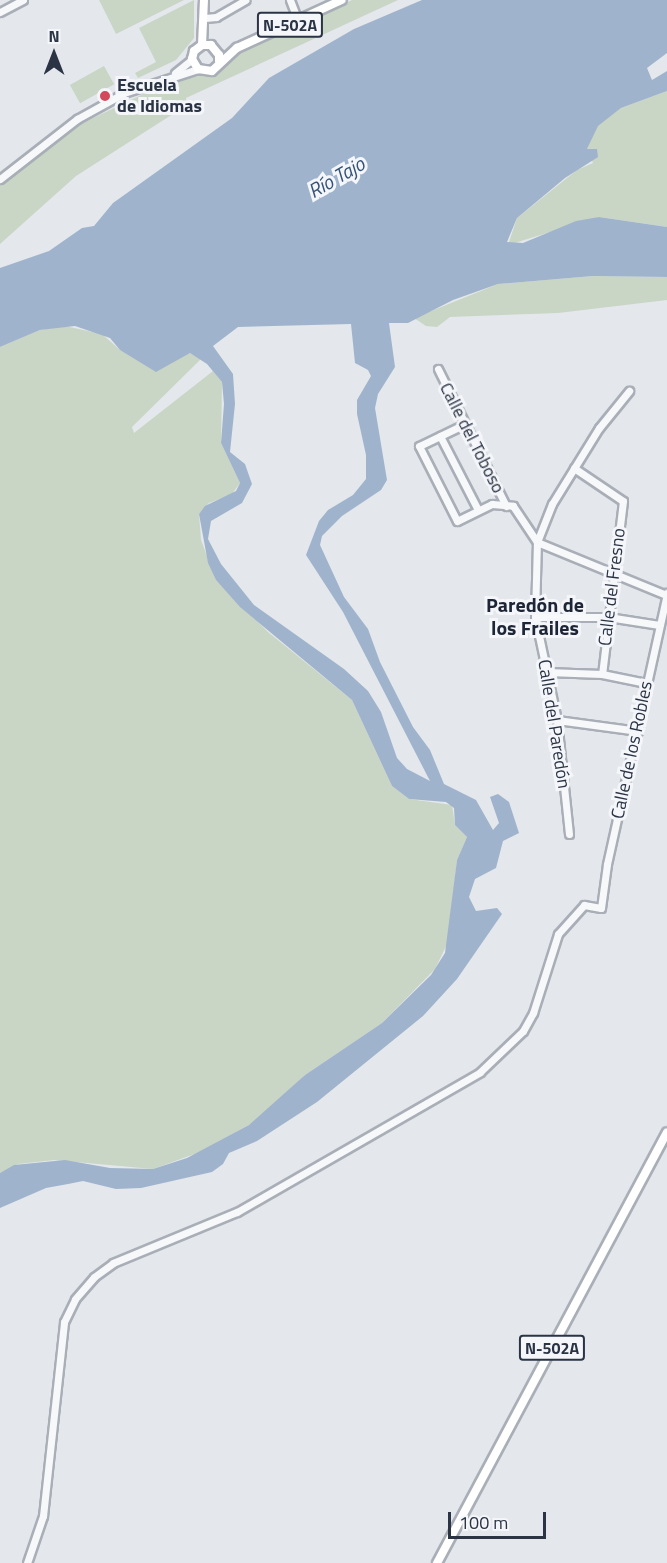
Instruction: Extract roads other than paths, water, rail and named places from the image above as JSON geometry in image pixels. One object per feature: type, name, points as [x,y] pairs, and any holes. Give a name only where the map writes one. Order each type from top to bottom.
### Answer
[{"type":"main road","points":[[204,0],[210,46],[219,62]]},
{"type":"main road","name":"N-502A","points":[[198,69],[212,71],[219,62],[237,48],[342,0]]},
{"type":"main road","points":[[198,69],[192,59],[194,51],[210,46]]},
{"type":"main road","name":"N-502A","points":[[210,46],[237,48]]},
{"type":"main road","name":"N-502A","points":[[437,1563],[667,1133]]},
{"type":"street","points":[[0,12],[11,3],[23,0]]},
{"type":"street","points":[[205,20],[216,17],[246,0]]},
{"type":"street","points":[[290,0],[298,21]]},
{"type":"street","points":[[172,75],[192,59]]},
{"type":"street","points":[[0,179],[77,118],[124,93],[172,75],[198,69]]},
{"type":"street","name":"Calle del Toboso","points":[[438,369],[506,507]]},
{"type":"street","name":"Calle del Paredón","points":[[569,834],[556,720],[535,617],[537,542],[552,504],[574,468],[629,391]]},
{"type":"street","points":[[465,424],[419,446],[457,522],[492,504],[513,506],[537,542],[667,594]]},
{"type":"street","points":[[440,436],[477,510]]},
{"type":"street","name":"Calle del Fresno","points":[[574,468],[623,501],[602,674]]},
{"type":"street","name":"Calle de los Robles","points":[[27,1563],[43,1515],[64,1322],[75,1299],[113,1263],[237,1212],[480,1072],[522,1031],[534,1013],[558,934],[584,905],[601,908],[607,864],[667,594]]},
{"type":"street","points":[[535,617],[608,617],[659,625]]},
{"type":"street","points":[[547,672],[602,674],[646,682]]},
{"type":"street","points":[[556,720],[638,731]]},
{"type":"water","name":"Río Tajo","points":[[422,0],[667,0],[667,53],[647,68],[652,80],[667,71],[667,91],[621,108],[598,126],[587,149],[597,149],[598,157],[565,178],[517,218],[507,242],[523,243],[576,221],[599,217],[667,227],[667,277],[593,276],[498,284],[453,300],[408,323],[389,323],[395,367],[378,394],[375,408],[387,480],[381,490],[342,516],[322,536],[320,545],[344,597],[368,629],[380,662],[413,727],[430,750],[444,784],[476,800],[493,830],[499,823],[490,797],[498,794],[509,802],[519,833],[503,841],[496,868],[475,879],[469,897],[476,911],[497,908],[502,914],[457,979],[423,1016],[317,1102],[257,1141],[229,1153],[223,1164],[212,1172],[141,1188],[116,1189],[83,1181],[46,1188],[0,1208],[0,1173],[14,1165],[65,1160],[110,1168],[153,1169],[187,1158],[249,1125],[305,1075],[382,1023],[431,975],[445,953],[457,860],[467,837],[455,825],[454,808],[446,802],[409,799],[392,786],[352,700],[240,607],[216,580],[208,563],[199,514],[205,506],[236,491],[240,483],[221,443],[224,404],[222,382],[207,364],[190,353],[156,372],[120,350],[110,338],[75,326],[40,330],[0,347],[0,268],[49,251],[82,228],[94,226],[113,203],[232,118],[269,78],[354,29]],"holes":[[[351,324],[355,363],[368,370],[371,376],[357,400],[357,414],[366,455],[366,479],[353,495],[328,510],[319,521],[306,555],[343,612],[430,781],[407,769],[397,758],[381,712],[368,691],[344,669],[254,605],[221,564],[208,539],[211,521],[242,503],[252,484],[245,464],[230,452],[235,404],[233,374],[213,346],[238,327]]]},
{"type":"place","name":"Escuela de Idiomas","points":[[105,96]]},
{"type":"district","name":"Paredón de los Frailes","points":[[535,616]]}]
